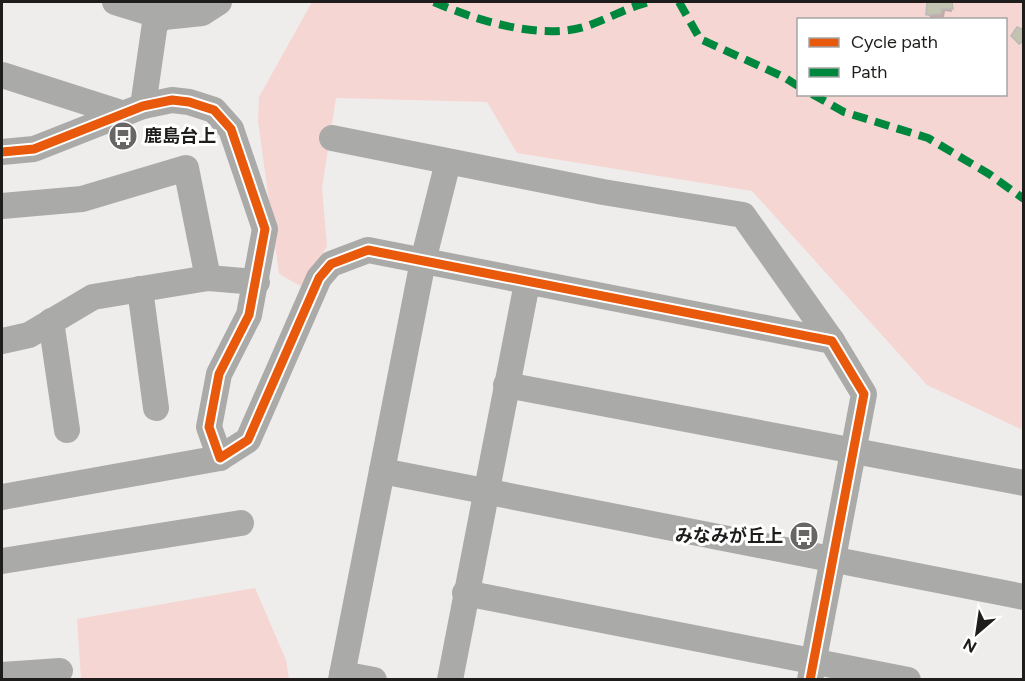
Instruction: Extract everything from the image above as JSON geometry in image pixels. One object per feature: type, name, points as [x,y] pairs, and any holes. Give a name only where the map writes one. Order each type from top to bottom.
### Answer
[{"type":"street","points":[[115,2],[202,13],[219,2]]},
{"type":"street","points":[[133,110],[155,23],[166,9]]},
{"type":"street","points":[[2,75],[133,110]]},
{"type":"street","points":[[2,152],[34,149],[133,110],[172,100],[189,102],[214,110],[231,129],[265,229],[249,315],[219,374],[209,427],[220,458]]},
{"type":"street","points":[[332,138],[603,192],[743,215],[831,341],[864,394],[812,670]]},
{"type":"street","points":[[374,680],[342,677],[423,261],[447,162]]},
{"type":"street","points":[[2,206],[82,199],[186,168],[208,278]]},
{"type":"street","points":[[2,497],[220,458],[248,440],[319,278],[331,264],[368,250],[527,284],[831,341]]},
{"type":"street","points":[[2,341],[29,335],[93,297],[208,278],[256,282]]},
{"type":"street","points":[[450,680],[465,593],[527,284]]},
{"type":"street","points":[[140,289],[156,408]]},
{"type":"street","points":[[51,321],[67,430]]},
{"type":"street","points":[[506,384],[1023,483]]},
{"type":"street","points":[[382,471],[1023,597]]},
{"type":"street","points":[[2,561],[242,523]]},
{"type":"street","points":[[465,593],[812,670],[908,680]]},
{"type":"street","points":[[2,675],[60,671]]},
{"type":"shaded area","points":[[312,2],[1023,2],[1023,430],[927,385],[752,191],[517,153],[487,102],[336,98],[322,188],[327,246],[304,288],[279,274],[258,121],[259,97]]},
{"type":"shaded area","points":[[255,588],[286,660],[289,679],[81,679],[77,619]]},
{"type":"building","points":[[927,2],[952,2],[953,9],[942,9],[941,14],[926,15]]},
{"type":"building","points":[[1017,27],[1024,30],[1024,41],[1019,44],[1011,36]]},
{"type":"marked path","points":[[434,2],[488,21],[528,30],[547,31],[584,27],[649,2]]},
{"type":"marked path","points":[[679,2],[700,39],[784,77],[797,85]]},
{"type":"marked path","points":[[816,96],[844,112],[928,138],[989,174],[1024,199]]},
{"type":"cycle path","points":[[2,152],[34,149],[143,106],[172,100],[189,102],[214,110],[231,129],[265,229],[249,315],[219,374],[209,427],[220,458],[248,440],[319,278],[331,264],[368,250],[832,341],[864,394],[810,680]]},
{"type":"place","name":"鹿島台上","points":[[123,136]]},
{"type":"place","name":"みなみが丘上","points":[[804,536]]}]
